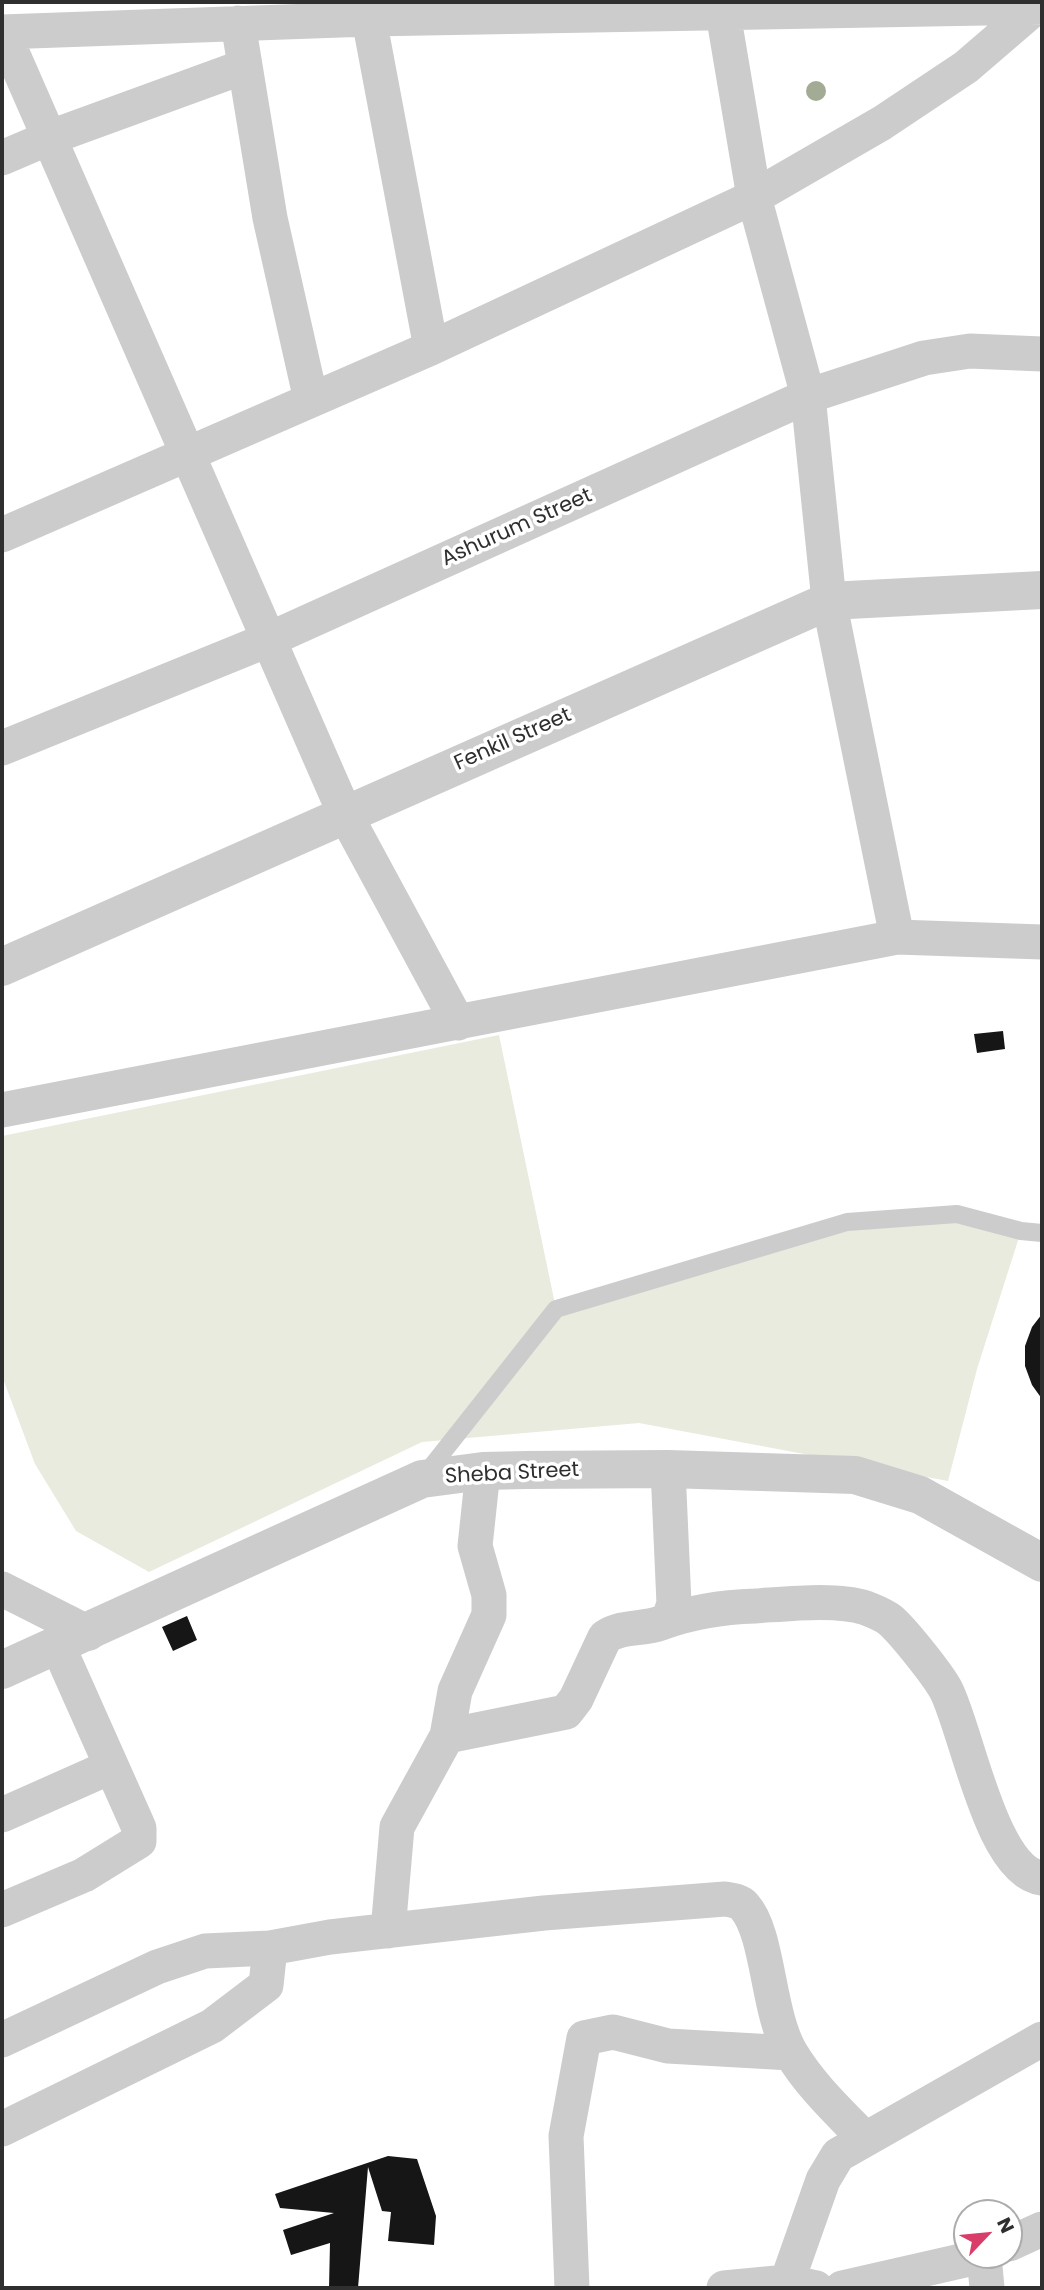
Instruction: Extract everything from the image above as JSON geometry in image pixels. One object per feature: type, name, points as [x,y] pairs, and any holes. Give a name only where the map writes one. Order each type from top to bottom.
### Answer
[{"type":"street","points":[[458,1023],[345,814],[51,137],[2,32],[91,14],[238,23],[600,9],[723,13],[1040,6]]},
{"type":"street","points":[[2,535],[431,348],[754,197],[882,123],[966,67],[1040,6]]},
{"type":"street","points":[[723,13],[754,197],[808,396],[829,601],[897,937]]},
{"type":"street","points":[[369,19],[431,348]]},
{"type":"street","points":[[238,23],[243,67],[270,218],[312,400]]},
{"type":"street","points":[[2,158],[51,137],[243,67]]},
{"type":"street","name":"Ashurum Street","points":[[2,747],[270,639],[808,396],[924,358],[971,351],[1042,354]]},
{"type":"street","name":"Fenkil Street","points":[[2,967],[829,601],[1042,590]]},
{"type":"street","points":[[2,1110],[897,937],[1042,942]]},
{"type":"street","points":[[668,1469],[674,1604],[670,1618]]},
{"type":"street","name":"Sheba Street","points":[[2,1671],[422,1479],[483,1471],[668,1469],[855,1475],[920,1494],[1042,1563]]},
{"type":"street","points":[[388,1931],[397,1827],[447,1736],[455,1691],[489,1615],[489,1595],[475,1546],[483,1471]]},
{"type":"street","points":[[2,1589],[74,1639],[110,1767],[139,1828],[139,1841],[128,1850],[84,1875],[2,1910]]},
{"type":"street","points":[[447,1736],[566,1712],[576,1699],[605,1637],[629,1627],[660,1623],[670,1618],[726,1607],[823,1603],[863,1607],[889,1618],[945,1688],[958,1718],[982,1802],[1017,1863],[1034,1877],[1042,1878]]},
{"type":"street","points":[[2,1815],[110,1767]]},
{"type":"street","points":[[2,2040],[157,1967],[205,1951],[270,1948],[330,1937],[671,1901],[725,1899],[742,1903],[755,1921],[777,2026],[790,2053],[816,2088],[864,2138]]},
{"type":"street","points":[[2,2129],[212,2026],[266,1985],[270,1948]]},
{"type":"street","points":[[572,2288],[566,2136],[584,2038],[613,2032],[668,2046],[790,2053]]},
{"type":"street","points":[[724,2288],[802,2285],[823,2180],[838,2155],[1042,2039]]},
{"type":"street","points":[[1023,2241],[1042,2228]]},
{"type":"street","points":[[842,2288],[953,2268]]},
{"type":"lane","points":[[422,1479],[555,1309],[847,1222],[957,1214],[1021,1231],[1042,1233]]},
{"type":"shaded area","points":[[499,1035],[556,1309],[847,1222],[957,1214],[1021,1231],[977,1369],[948,1481],[639,1423],[422,1442],[149,1572],[76,1531],[35,1464],[2,1376],[2,1136]]},
{"type":"building","points":[[1003,1031],[1005,1049],[977,1053],[974,1034]]},
{"type":"building","points":[[1042,1314],[1042,1399],[1032,1385],[1025,1366],[1025,1346],[1032,1327]]},
{"type":"building","points":[[187,1616],[197,1640],[173,1651],[162,1627]]},
{"type":"building","points":[[388,2156],[417,2159],[436,2216],[434,2245],[388,2241],[391,2212],[382,2211],[368,2167],[358,2288],[329,2288],[330,2243],[291,2255],[283,2230],[334,2213],[280,2208],[275,2194]]}]
